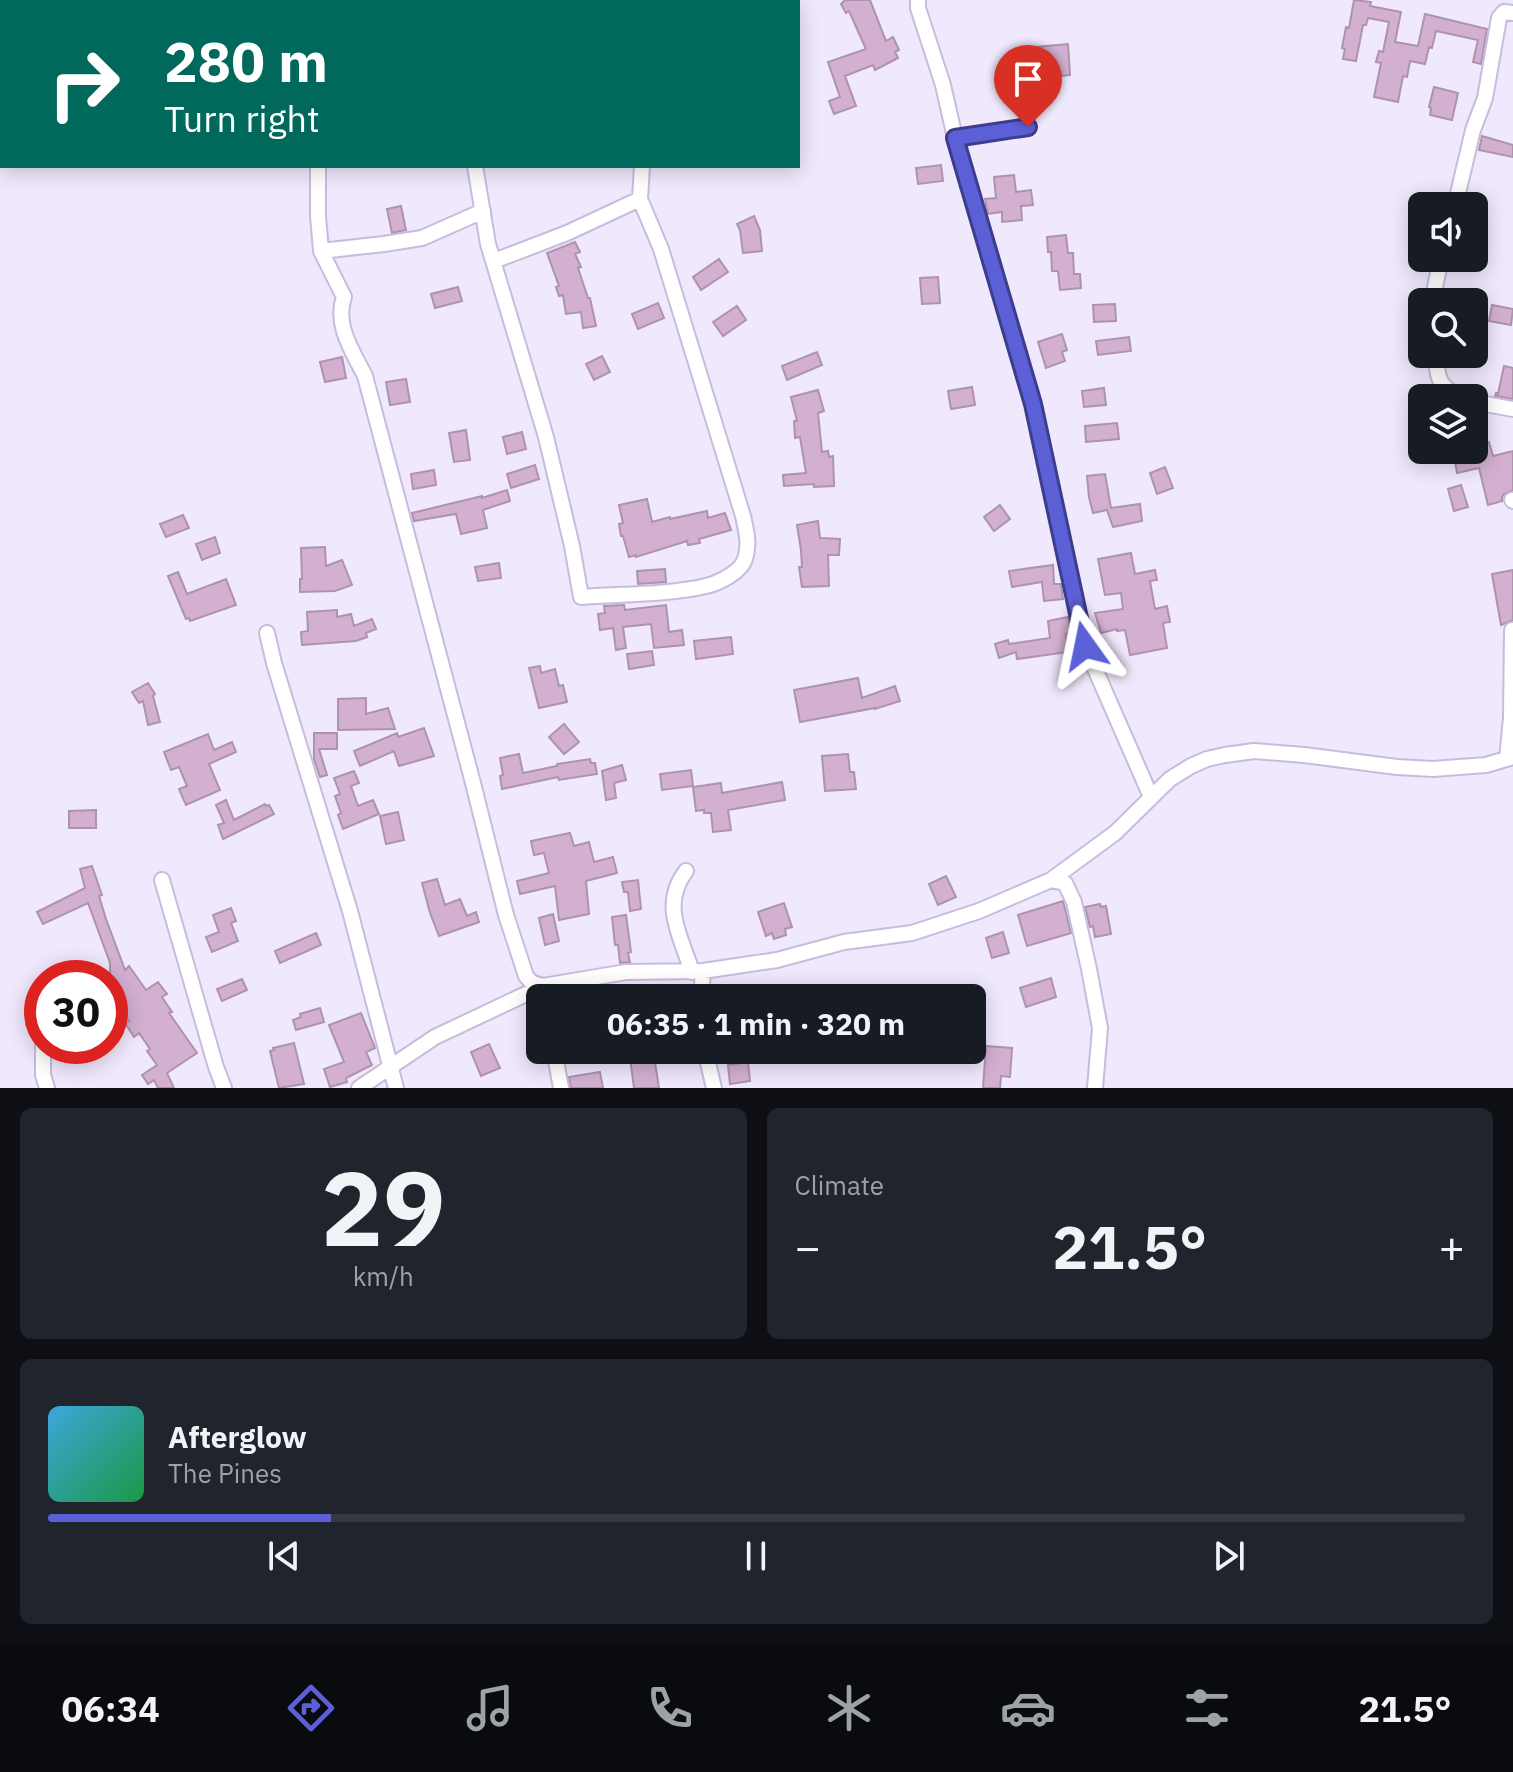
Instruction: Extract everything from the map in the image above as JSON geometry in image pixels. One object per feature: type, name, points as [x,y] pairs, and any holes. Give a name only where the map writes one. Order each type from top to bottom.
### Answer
[{"type":"street","points":[[918,0],[1033,404],[1085,646],[1151,797]]},
{"type":"street","points":[[1458,192],[1473,130],[1485,98],[1499,18],[1504,12],[1513,13]]},
{"type":"street","points":[[955,138],[1028,127]]},
{"type":"street","points":[[318,168],[321,251],[344,297],[342,330],[365,376],[506,915],[526,976],[533,984]]},
{"type":"street","points":[[475,168],[488,244],[546,437],[581,597],[708,586],[731,574],[745,561],[748,539],[738,501],[661,249],[640,199],[642,168]]},
{"type":"street","points":[[494,261],[567,233],[640,199]]},
{"type":"street","points":[[321,251],[422,238],[483,211]]},
{"type":"street","points":[[1488,405],[1513,409]]},
{"type":"street","points":[[577,984],[626,972],[698,972],[777,960],[844,942],[912,933],[979,911],[1051,880],[1115,833],[1170,779],[1191,766],[1225,755],[1254,751],[1433,769],[1486,765],[1510,758],[1512,630]]},
{"type":"street","points":[[267,633],[350,911],[396,1088]]},
{"type":"street","points":[[686,871],[677,884],[673,915],[698,972],[699,984]]},
{"type":"street","points":[[162,880],[224,1088]]},
{"type":"street","points":[[1051,880],[1065,883],[1074,902],[1089,969],[1100,1028],[1095,1088]]},
{"type":"street","points":[[359,1088],[435,1037],[526,999]]},
{"type":"street","points":[[43,1064],[47,1088]]},
{"type":"street","points":[[557,1064],[561,1088]]},
{"type":"street","points":[[708,1064],[714,1088]]},
{"type":"building","points":[[845,0],[870,0],[886,41],[893,37],[899,50],[895,52],[898,58],[875,70],[873,65],[845,76],[856,106],[834,114],[829,101],[840,97],[828,62],[866,49],[849,11],[846,13],[841,4]]},
{"type":"building","points":[[1354,0],[1401,12],[1395,42],[1418,46],[1425,14],[1487,29],[1481,64],[1473,62],[1478,40],[1436,31],[1425,64],[1410,61],[1407,77],[1403,76],[1398,102],[1374,97],[1381,63],[1376,62],[1379,51],[1383,52],[1389,22],[1368,18],[1366,25],[1363,25],[1356,61],[1343,59],[1345,49],[1342,48]]},
{"type":"building","points":[[1068,44],[1070,75],[1026,79],[1027,85],[1009,88],[1005,69],[1037,62],[1036,47]]},
{"type":"building","points":[[1434,87],[1458,93],[1452,120],[1430,115]]},
{"type":"building","points":[[1482,136],[1513,145],[1513,157],[1479,150]]},
{"type":"building","points":[[941,165],[943,181],[918,184],[916,168]]},
{"type":"building","points":[[1014,175],[1016,192],[1031,190],[1033,205],[1021,206],[1022,220],[1002,222],[1002,212],[988,214],[985,199],[996,198],[994,177]]},
{"type":"building","points":[[401,206],[406,230],[392,233],[387,209]]},
{"type":"building","points":[[754,216],[760,230],[762,251],[743,253],[737,224]]},
{"type":"building","points":[[1066,235],[1068,253],[1073,253],[1074,274],[1080,274],[1081,288],[1060,290],[1058,271],[1052,271],[1047,237]]},
{"type":"building","points":[[575,242],[580,252],[575,254],[581,267],[578,268],[590,298],[596,326],[583,328],[581,312],[566,314],[563,295],[559,296],[556,287],[559,286],[547,253]]},
{"type":"building","points":[[719,259],[728,272],[701,290],[693,277]]},
{"type":"building","points":[[938,277],[940,303],[922,304],[920,278]]},
{"type":"building","points":[[458,287],[462,301],[435,308],[431,294]]},
{"type":"building","points":[[658,303],[664,318],[638,329],[632,314]]},
{"type":"building","points":[[1115,304],[1116,321],[1094,322],[1093,305]]},
{"type":"building","points":[[1492,305],[1513,309],[1511,325],[1489,321]]},
{"type":"building","points":[[737,306],[746,320],[723,336],[713,322]]},
{"type":"building","points":[[1062,334],[1067,350],[1062,352],[1065,361],[1046,368],[1038,342]]},
{"type":"building","points":[[1129,337],[1131,351],[1098,355],[1096,341]]},
{"type":"building","points":[[817,352],[822,365],[787,380],[782,366]]},
{"type":"building","points":[[602,356],[610,372],[594,380],[586,364]]},
{"type":"building","points":[[342,357],[346,378],[325,382],[320,362]]},
{"type":"building","points":[[1504,366],[1513,368],[1513,399],[1495,396]]},
{"type":"building","points":[[406,379],[410,402],[390,405],[386,382]]},
{"type":"building","points":[[972,387],[975,405],[951,409],[948,391]]},
{"type":"building","points":[[1104,388],[1106,405],[1084,407],[1082,391]]},
{"type":"building","points":[[818,390],[824,411],[818,413],[822,452],[828,451],[829,457],[833,456],[834,486],[784,486],[783,475],[806,473],[800,437],[795,438],[794,421],[797,421],[791,397]]},
{"type":"building","points":[[1117,423],[1119,439],[1086,442],[1085,426]]},
{"type":"building","points":[[466,430],[470,460],[454,462],[449,433]]},
{"type":"building","points":[[522,432],[526,449],[507,454],[503,437]]},
{"type":"building","points":[[1488,442],[1493,456],[1513,451],[1513,490],[1504,494],[1502,501],[1488,505],[1479,468],[1457,473],[1455,464],[1488,464]]},
{"type":"building","points":[[535,465],[539,479],[511,488],[507,474]]},
{"type":"building","points":[[1165,467],[1173,488],[1157,494],[1150,473]]},
{"type":"building","points":[[434,470],[436,485],[413,489],[411,474]]},
{"type":"building","points":[[1105,474],[1111,508],[1140,504],[1142,521],[1113,527],[1107,510],[1093,513],[1087,476]]},
{"type":"building","points":[[1461,485],[1468,507],[1454,511],[1448,489]]},
{"type":"building","points":[[507,490],[510,501],[483,510],[487,528],[461,534],[456,514],[414,521],[412,513]]},
{"type":"building","points":[[647,499],[652,522],[707,511],[708,518],[725,513],[731,530],[699,539],[700,543],[688,545],[687,541],[629,557],[621,536],[619,524],[623,523],[619,505]]},
{"type":"building","points":[[1000,505],[1010,519],[994,531],[984,517]]},
{"type":"building","points":[[183,515],[189,528],[166,537],[160,524]]},
{"type":"building","points":[[818,521],[820,538],[840,539],[839,555],[828,555],[829,586],[802,587],[797,525]]},
{"type":"building","points":[[215,537],[220,553],[202,560],[196,544]]},
{"type":"building","points":[[325,547],[326,566],[342,560],[352,585],[335,591],[300,592],[301,548]]},
{"type":"building","points":[[1131,553],[1135,574],[1155,570],[1157,580],[1150,581],[1155,609],[1167,606],[1170,622],[1163,623],[1167,648],[1130,655],[1125,630],[1101,633],[1095,613],[1123,609],[1121,593],[1105,595],[1098,559]]},
{"type":"building","points":[[499,563],[501,578],[478,581],[475,567]]},
{"type":"building","points":[[1053,565],[1054,584],[1061,584],[1063,599],[1044,601],[1042,582],[1012,587],[1009,571]]},
{"type":"building","points":[[665,569],[666,582],[638,584],[637,571]]},
{"type":"building","points":[[1513,570],[1513,620],[1501,625],[1492,574]]},
{"type":"building","points":[[178,572],[187,594],[226,579],[236,605],[190,621],[186,619],[168,576]]},
{"type":"building","points":[[624,605],[625,610],[666,605],[669,632],[682,630],[684,645],[654,648],[651,624],[623,627],[626,648],[616,650],[613,628],[600,630],[598,614],[605,613],[604,606]]},
{"type":"building","points":[[337,610],[337,617],[351,614],[354,626],[372,619],[376,629],[356,641],[302,645],[301,632],[308,631],[307,612]]},
{"type":"building","points":[[1068,617],[1071,633],[1066,634],[1068,652],[1017,659],[1016,652],[999,658],[995,644],[1008,640],[1009,644],[1050,638],[1048,621]]},
{"type":"building","points":[[731,637],[733,654],[696,659],[694,641]]},
{"type":"building","points":[[652,651],[654,665],[629,669],[627,654]]},
{"type":"building","points":[[540,666],[541,673],[555,669],[567,702],[539,708],[529,668]]},
{"type":"building","points":[[858,678],[862,698],[895,686],[900,701],[875,709],[800,722],[794,690]]},
{"type":"building","points":[[148,683],[155,694],[160,722],[148,725],[143,701],[139,703],[132,692]]},
{"type":"building","points":[[366,698],[366,714],[388,708],[395,729],[338,730],[338,699]]},
{"type":"building","points":[[564,724],[579,742],[564,754],[549,737]]},
{"type":"building","points":[[424,728],[434,756],[399,766],[394,751],[360,766],[354,751],[397,733],[398,737]]},
{"type":"building","points":[[314,733],[337,733],[337,749],[319,749],[327,775],[320,777],[314,759]]},
{"type":"building","points":[[208,734],[214,750],[232,742],[236,752],[209,764],[220,790],[186,805],[179,789],[187,786],[179,767],[171,770],[164,752]]},
{"type":"building","points":[[519,754],[523,773],[590,759],[591,763],[595,763],[597,774],[559,780],[558,777],[502,789],[500,758]]},
{"type":"building","points":[[848,754],[856,789],[825,791],[822,756]]},
{"type":"building","points":[[622,765],[626,780],[614,783],[616,798],[606,800],[602,771]]},
{"type":"building","points":[[691,770],[693,786],[662,790],[660,774]]},
{"type":"building","points":[[354,771],[359,783],[351,786],[358,806],[373,800],[379,814],[343,829],[335,796],[340,794],[334,778]]},
{"type":"building","points":[[782,782],[785,800],[728,810],[731,830],[713,832],[711,813],[696,811],[693,787],[721,783],[722,793]]},
{"type":"building","points":[[226,800],[234,820],[265,804],[274,814],[223,839],[218,825],[224,823],[216,805]]},
{"type":"building","points":[[96,810],[96,828],[69,828],[69,811]]},
{"type":"building","points":[[398,812],[404,840],[386,844],[380,816]]},
{"type":"building","points":[[570,833],[574,846],[589,842],[594,862],[613,857],[617,873],[586,881],[589,914],[559,920],[555,886],[520,894],[517,881],[549,873],[544,853],[534,855],[531,841]]},
{"type":"building","points":[[92,866],[121,960],[109,960],[88,903],[43,924],[37,912],[85,888],[80,869]]},
{"type":"building","points":[[946,876],[956,897],[938,905],[929,884]]},
{"type":"building","points":[[437,879],[445,905],[460,899],[467,916],[476,912],[479,922],[439,936],[422,883]]},
{"type":"building","points":[[638,880],[641,909],[630,911],[628,892],[624,892],[622,882]]},
{"type":"building","points":[[1063,901],[1071,933],[1027,946],[1018,915]]},
{"type":"building","points":[[784,903],[792,927],[785,929],[786,935],[774,939],[772,933],[766,936],[758,912]]},
{"type":"building","points":[[1100,904],[1101,907],[1106,906],[1111,934],[1095,937],[1085,907]]},
{"type":"building","points":[[231,908],[236,921],[231,923],[238,941],[212,952],[206,937],[219,932],[213,915]]},
{"type":"building","points":[[553,914],[559,941],[545,945],[539,918]]},
{"type":"building","points":[[626,915],[630,962],[620,963],[612,917]]},
{"type":"building","points":[[1003,932],[1009,953],[992,958],[986,938]]},
{"type":"building","points":[[316,933],[321,945],[280,963],[275,951]]},
{"type":"building","points":[[129,966],[146,990],[158,982],[167,994],[162,997],[172,1012],[169,1013],[197,1053],[167,1073],[174,1088],[158,1088],[154,1080],[148,1084],[142,1075],[157,1065],[139,1033],[134,1037],[128,1028]]},
{"type":"building","points":[[1051,978],[1056,997],[1026,1007],[1020,988]]},
{"type":"building","points":[[242,979],[247,990],[222,1001],[217,989]]},
{"type":"building","points":[[320,1008],[324,1022],[296,1030],[293,1020],[301,1017],[300,1014]]},
{"type":"building","points":[[361,1013],[375,1048],[366,1052],[372,1065],[346,1078],[347,1082],[330,1087],[324,1069],[344,1062],[329,1025]]},
{"type":"building","points":[[294,1043],[304,1084],[279,1088],[270,1051]]},
{"type":"building","points":[[489,1044],[500,1068],[481,1076],[471,1052]]},
{"type":"building","points":[[986,1046],[1012,1048],[1010,1077],[1001,1076],[1000,1088],[983,1088]]},
{"type":"building","points":[[631,1064],[655,1064],[659,1088],[634,1088]]},
{"type":"building","points":[[748,1064],[750,1081],[730,1084],[728,1065]]},
{"type":"building","points":[[600,1072],[603,1088],[571,1088],[569,1077]]},
{"type":"route","points":[[1028,127],[955,138],[1033,404],[1085,646]]}]
